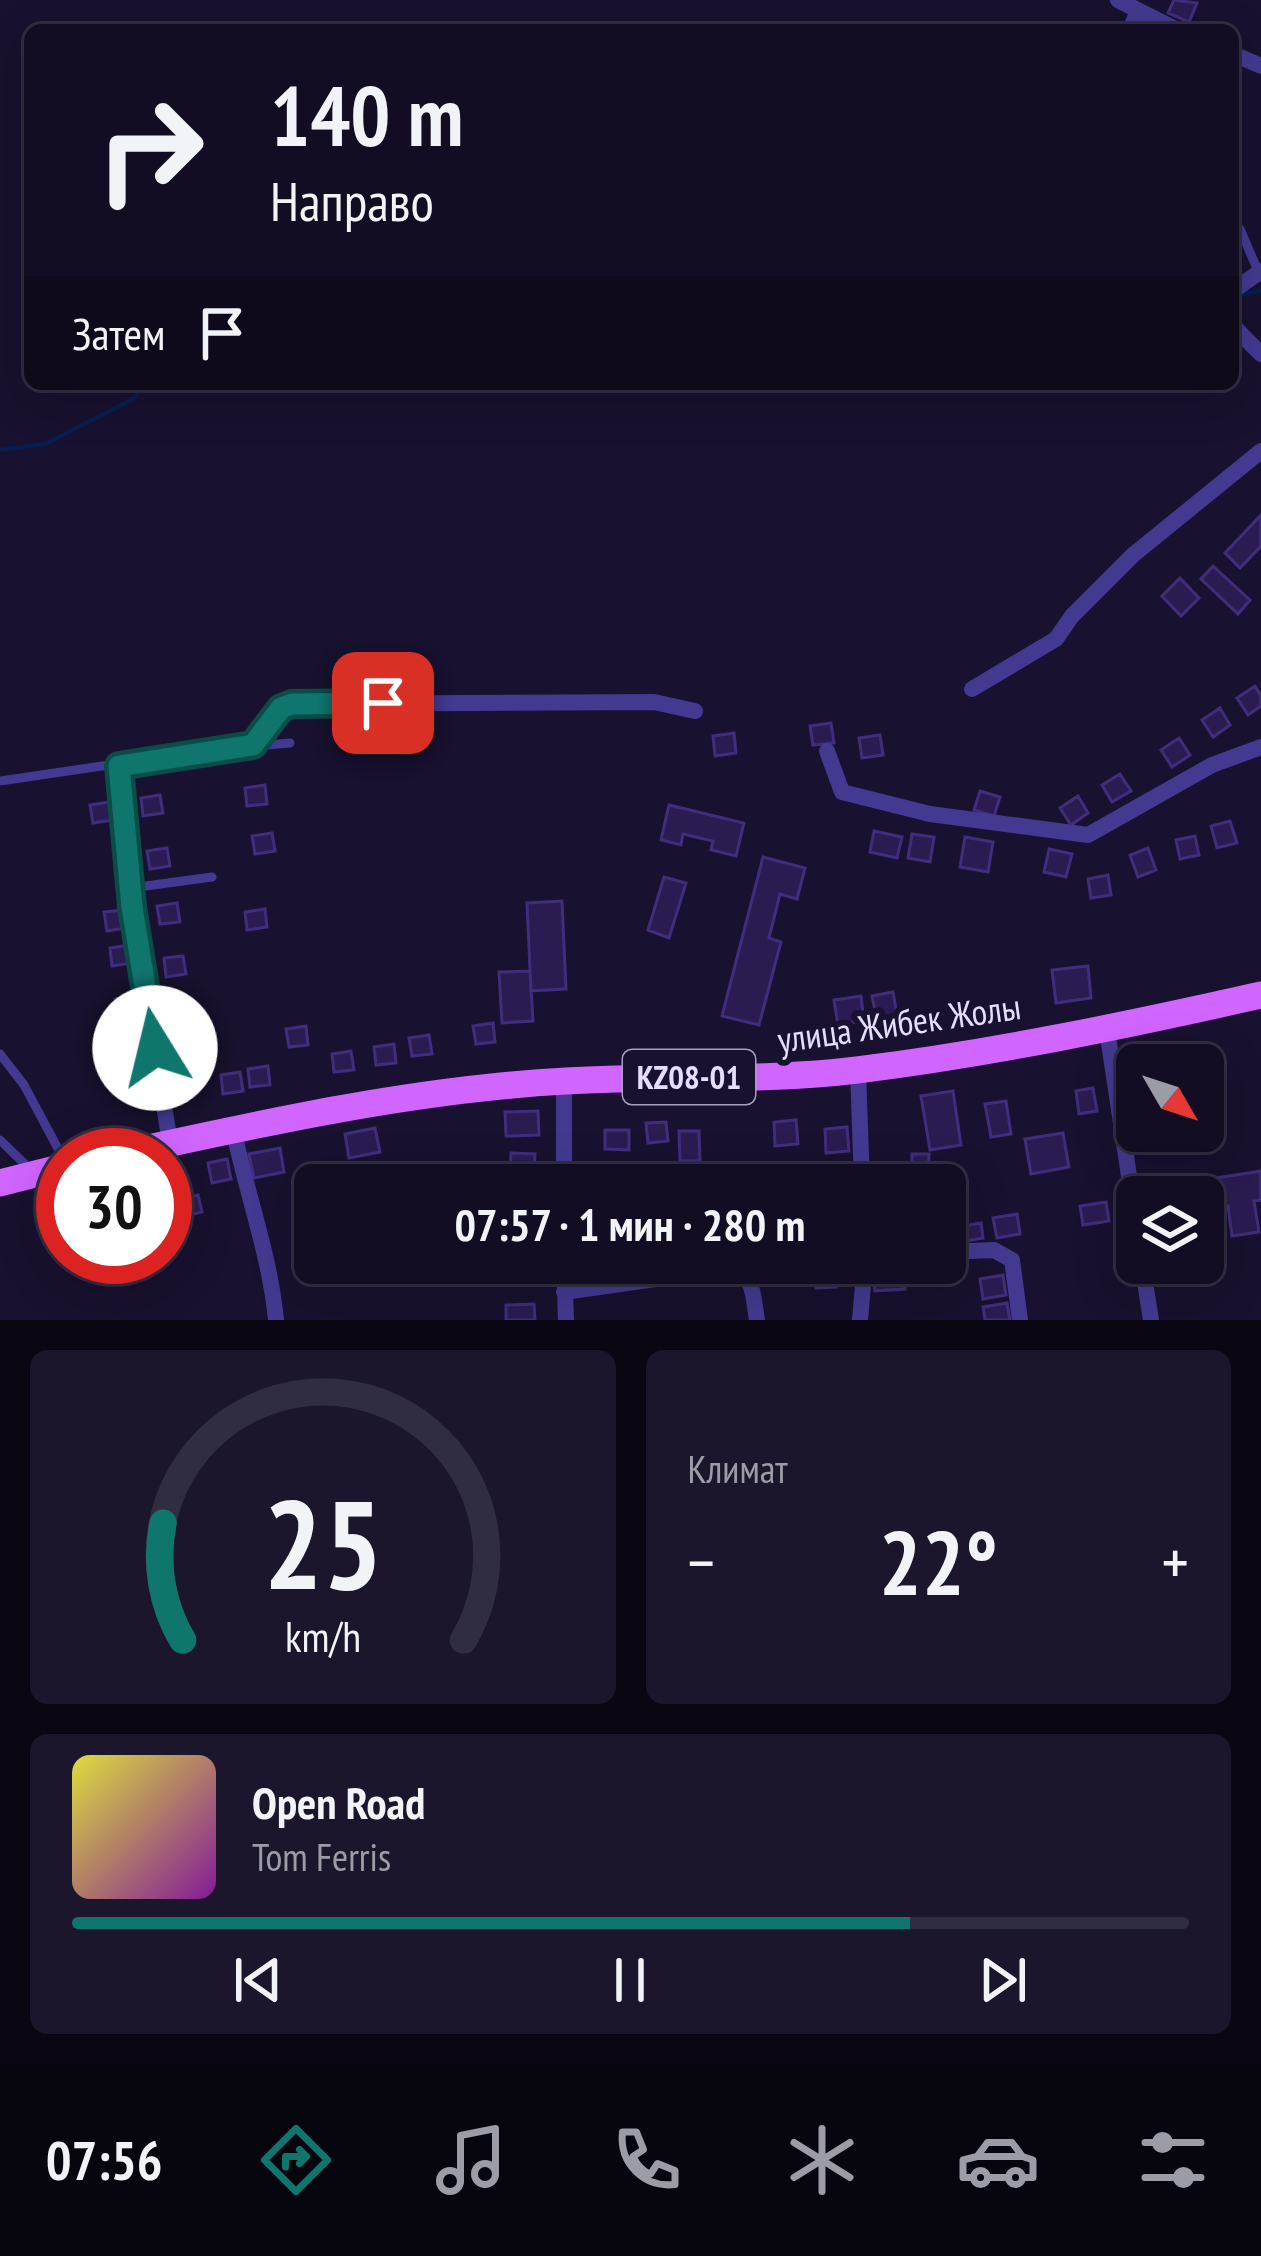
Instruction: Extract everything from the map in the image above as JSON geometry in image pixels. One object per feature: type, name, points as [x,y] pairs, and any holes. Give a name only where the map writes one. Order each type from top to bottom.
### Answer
[{"type":"main road","name":"улица Жибек Жолы","points":[[192,1139],[451,1091],[564,1081],[858,1070],[1107,1030],[1261,995]]},
{"type":"main road","points":[[0,1183],[36,1172]]},
{"type":"street","points":[[1118,0],[1134,21]]},
{"type":"street","points":[[1239,332],[1261,354]]},
{"type":"street","points":[[972,689],[1056,639],[1072,616],[1133,555],[1261,451]]},
{"type":"street","points":[[253,745],[281,708],[292,704],[654,702],[695,711]]},
{"type":"street","points":[[826,751],[842,792],[930,814],[1088,835],[1212,765],[1261,746]]},
{"type":"street","points":[[119,766],[130,888],[168,1128]]},
{"type":"street","points":[[1107,1030],[1129,1176]]},
{"type":"street","points":[[858,1070],[861,1164]]},
{"type":"street","points":[[564,1081],[564,1164]]},
{"type":"street","points":[[234,1132],[248,1201],[272,1278],[276,1320]]},
{"type":"street","points":[[966,1251],[994,1250],[1012,1260],[1020,1320]]},
{"type":"street","points":[[564,1292],[732,1268],[750,1280],[757,1320]]},
{"type":"street","points":[[564,1284],[566,1320]]},
{"type":"street","points":[[860,1320],[863,1284]]},
{"type":"street","points":[[1145,1284],[1151,1320]]},
{"type":"lane","points":[[1240,229],[1260,271]]},
{"type":"lane","points":[[0,782],[290,743]]},
{"type":"lane","points":[[130,888],[212,878]]},
{"type":"lane","points":[[0,1054],[24,1085],[40,1128]]},
{"type":"lane","points":[[0,1140],[36,1158]]},
{"type":"building","points":[[1174,0],[1197,3],[1189,22],[1168,13]]},
{"type":"building","points":[[1261,515],[1261,546],[1240,568],[1225,553]]},
{"type":"building","points":[[1213,566],[1250,600],[1238,614],[1201,579]]},
{"type":"building","points":[[1180,578],[1199,598],[1181,616],[1162,596]]},
{"type":"building","points":[[1255,686],[1261,706],[1248,715],[1237,698]]},
{"type":"building","points":[[1220,708],[1230,725],[1213,737],[1202,720]]},
{"type":"building","points":[[831,723],[834,743],[813,745],[810,726]]},
{"type":"building","points":[[734,733],[736,753],[715,756],[713,736]]},
{"type":"building","points":[[880,735],[883,755],[862,758],[859,738]]},
{"type":"building","points":[[1179,738],[1190,755],[1172,767],[1161,750]]},
{"type":"building","points":[[1120,774],[1131,791],[1112,802],[1102,785]]},
{"type":"building","points":[[265,785],[267,804],[247,806],[245,788]]},
{"type":"building","points":[[980,791],[1000,797],[994,816],[974,810]]},
{"type":"building","points":[[160,795],[163,813],[143,816],[141,798]]},
{"type":"building","points":[[1078,796],[1088,813],[1071,825],[1060,808]]},
{"type":"building","points":[[110,802],[113,820],[93,823],[90,805]]},
{"type":"building","points":[[669,805],[744,823],[736,856],[711,850],[713,841],[683,834],[681,845],[661,840]]},
{"type":"building","points":[[1230,821],[1237,843],[1217,848],[1211,826]]},
{"type":"building","points":[[874,831],[902,837],[897,858],[870,852]]},
{"type":"building","points":[[272,833],[275,851],[255,854],[252,836]]},
{"type":"building","points":[[912,834],[934,837],[930,862],[908,858]]},
{"type":"building","points":[[1195,836],[1199,855],[1180,859],[1176,840]]},
{"type":"building","points":[[965,837],[993,842],[988,872],[960,867]]},
{"type":"building","points":[[167,848],[170,866],[150,869],[147,851]]},
{"type":"building","points":[[1148,848],[1156,870],[1138,877],[1130,855]]},
{"type":"building","points":[[1049,849],[1072,854],[1066,877],[1044,872]]},
{"type":"building","points":[[763,857],[805,868],[797,899],[780,894],[769,938],[781,942],[759,1025],[722,1016]]},
{"type":"building","points":[[1108,875],[1111,895],[1091,898],[1088,879]]},
{"type":"building","points":[[664,877],[686,883],[669,938],[648,930]]},
{"type":"building","points":[[562,901],[566,989],[531,991],[527,903]]},
{"type":"building","points":[[177,903],[180,922],[160,924],[157,906]]},
{"type":"building","points":[[265,909],[267,927],[247,930],[245,912]]},
{"type":"building","points":[[124,910],[126,928],[107,931],[104,912]]},
{"type":"building","points":[[130,945],[132,963],[112,966],[110,948]]},
{"type":"building","points":[[183,956],[186,974],[166,977],[164,958]]},
{"type":"building","points":[[1088,966],[1091,998],[1056,1003],[1052,970]]},
{"type":"building","points":[[530,971],[533,1021],[502,1023],[499,972]]},
{"type":"building","points":[[893,992],[898,1020],[878,1024],[872,996]]},
{"type":"building","points":[[135,996],[137,1015],[118,1018],[115,999]]},
{"type":"building","points":[[861,996],[864,1021],[838,1025],[834,1000]]},
{"type":"building","points":[[493,1023],[495,1042],[476,1044],[473,1026]]},
{"type":"building","points":[[306,1026],[308,1045],[289,1047],[286,1029]]},
{"type":"building","points":[[429,1035],[432,1054],[412,1056],[409,1038]]},
{"type":"building","points":[[394,1044],[396,1063],[376,1065],[374,1047]]},
{"type":"building","points":[[351,1051],[354,1070],[334,1072],[332,1054]]},
{"type":"building","points":[[268,1066],[270,1085],[250,1087],[248,1069]]},
{"type":"building","points":[[240,1072],[243,1091],[223,1094],[221,1075]]},
{"type":"building","points":[[149,1078],[151,1097],[131,1100],[129,1081]]},
{"type":"building","points":[[1093,1088],[1097,1111],[1079,1114],[1076,1091]]},
{"type":"building","points":[[953,1091],[961,1145],[930,1150],[921,1096]]},
{"type":"building","points":[[1006,1101],[1011,1134],[991,1137],[985,1104]]},
{"type":"building","points":[[538,1111],[539,1135],[506,1136],[505,1112]]},
{"type":"building","points":[[796,1120],[798,1144],[775,1146],[774,1122]]},
{"type":"building","points":[[666,1122],[668,1141],[648,1143],[646,1123]]},
{"type":"building","points":[[847,1127],[849,1151],[826,1153],[825,1129]]},
{"type":"building","points":[[375,1128],[380,1152],[349,1158],[345,1134]]},
{"type":"building","points":[[605,1130],[629,1130],[629,1150],[605,1149]]},
{"type":"building","points":[[679,1131],[699,1131],[700,1161],[680,1161]]},
{"type":"building","points":[[1063,1133],[1069,1167],[1031,1174],[1025,1139]]},
{"type":"building","points":[[280,1148],[284,1172],[254,1178],[249,1154]]},
{"type":"building","points":[[511,1153],[535,1154],[534,1164],[510,1164]]},
{"type":"building","points":[[912,1154],[929,1154],[929,1164],[912,1164]]},
{"type":"building","points":[[227,1159],[231,1179],[212,1183],[208,1163]]},
{"type":"building","points":[[1261,1171],[1261,1200],[1254,1201],[1259,1232],[1232,1236],[1228,1206],[1224,1207],[1224,1177]]},
{"type":"building","points":[[198,1195],[202,1212],[192,1214],[192,1196]]},
{"type":"building","points":[[1106,1202],[1109,1221],[1083,1225],[1080,1206]]},
{"type":"building","points":[[1017,1214],[1020,1234],[997,1238],[993,1218]]},
{"type":"building","points":[[981,1223],[983,1238],[966,1241],[966,1226]]},
{"type":"building","points":[[1003,1275],[1006,1295],[983,1299],[980,1279]]},
{"type":"building","points":[[874,1284],[905,1284],[905,1289],[875,1291]]},
{"type":"building","points":[[1007,1303],[1010,1320],[985,1320],[983,1307]]},
{"type":"building","points":[[534,1304],[535,1320],[506,1320],[506,1305]]},
{"type":"waterway","points":[[1239,296],[1261,290]]},
{"type":"waterway","points":[[0,450],[45,444],[133,399],[140,390]]},
{"type":"route","points":[[155,1048],[132,907],[119,766],[253,745],[281,708],[292,704],[383,703]]}]
